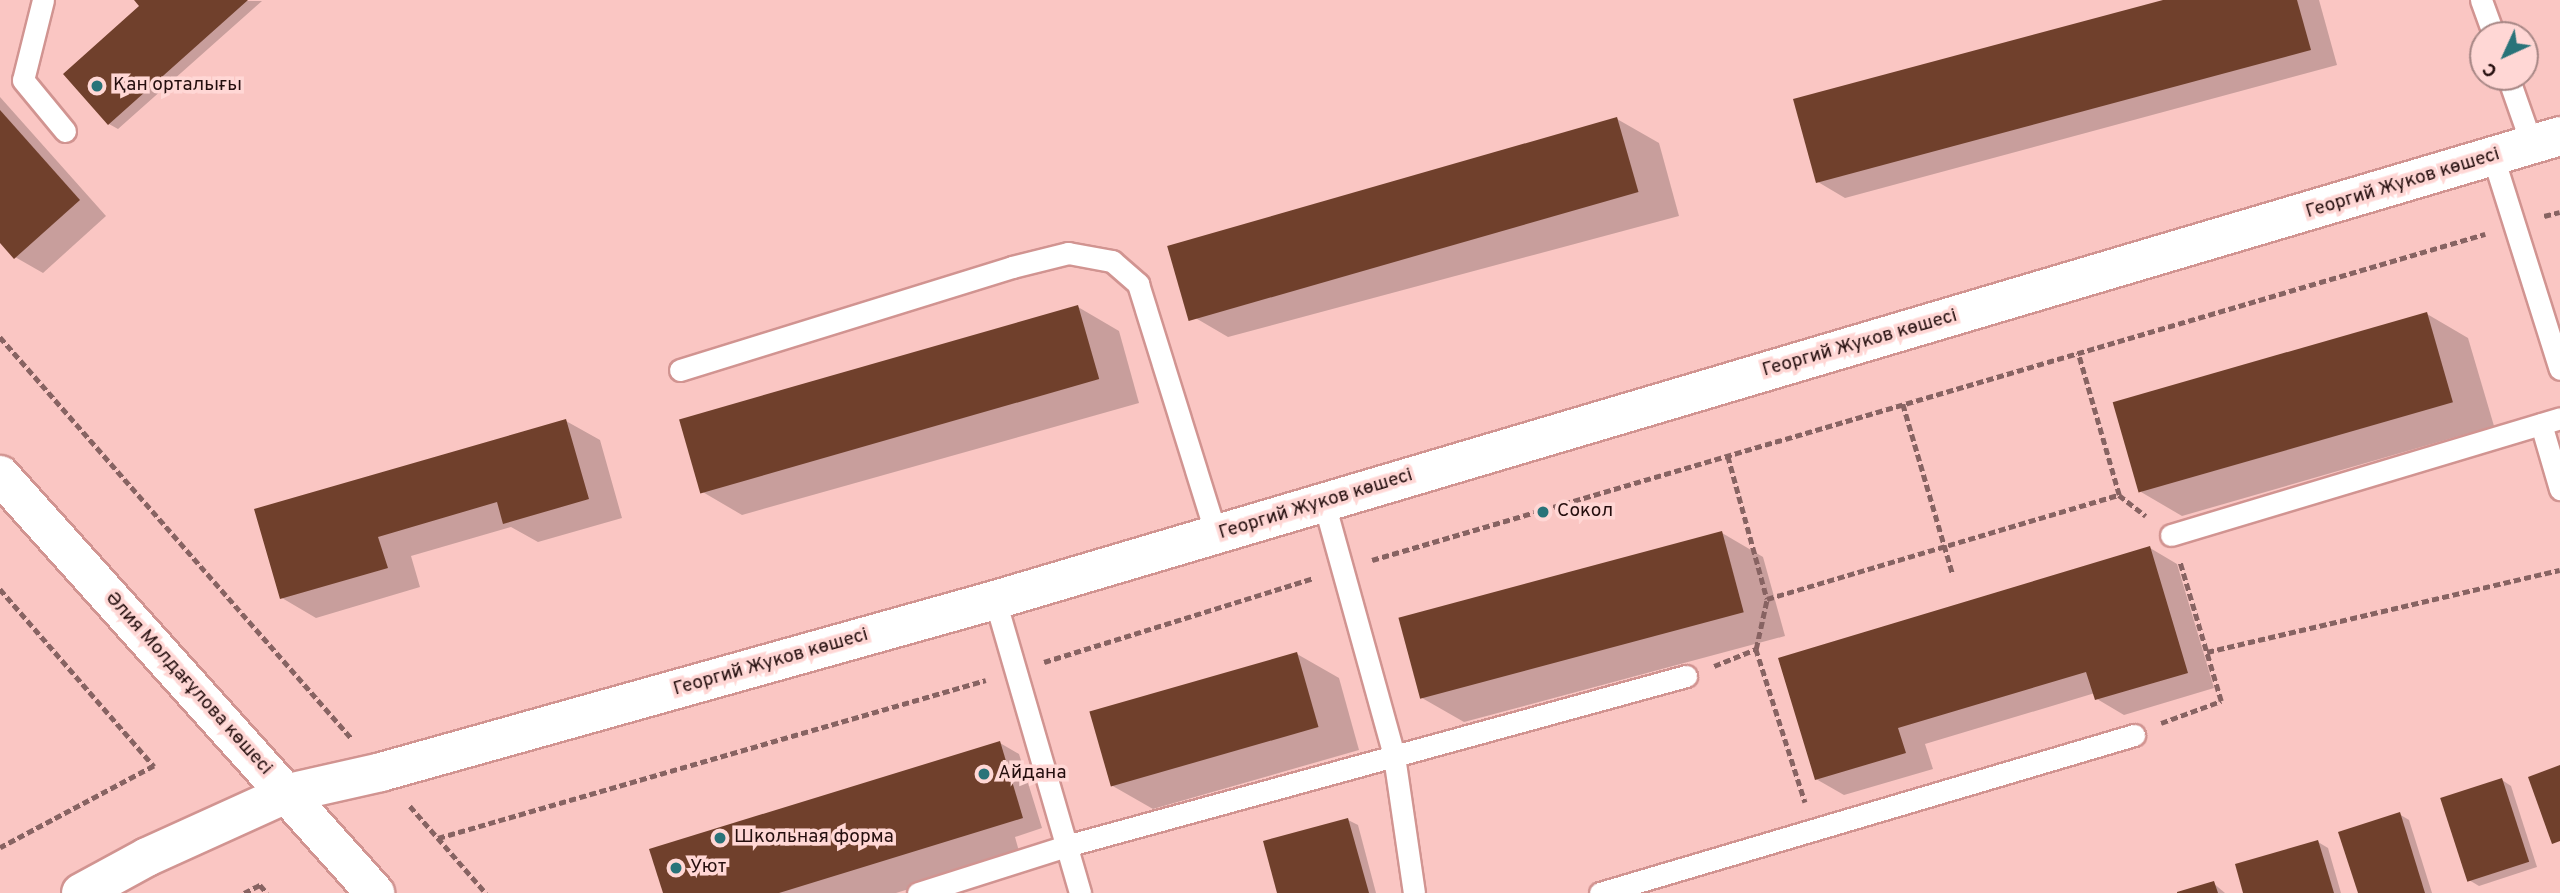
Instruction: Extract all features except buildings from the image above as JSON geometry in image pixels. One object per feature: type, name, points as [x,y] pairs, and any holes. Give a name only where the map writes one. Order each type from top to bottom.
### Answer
[{"type":"street","name":"Георгий Жуков көшесі","points":[[81,893],[146,857],[288,793],[381,772],[995,600],[2546,141]]},
{"type":"street","name":"Әлия Молдағұлова көшесі","points":[[0,475],[376,893]]},
{"type":"lane","points":[[43,0],[23,80],[65,131]]},
{"type":"lane","points":[[2481,0],[2489,21]]},
{"type":"lane","points":[[2516,91],[2546,141]]},
{"type":"lane","points":[[2493,157],[2560,369]]},
{"type":"lane","points":[[680,370],[1012,267],[1068,253],[1112,261],[1138,284],[1216,535]]},
{"type":"lane","points":[[2171,535],[2551,421],[2560,489]]},
{"type":"lane","points":[[1324,503],[1394,756],[1414,893]]},
{"type":"lane","points":[[995,600],[1080,893]]},
{"type":"lane","points":[[918,893],[1066,846],[1686,676]]},
{"type":"lane","points":[[1600,893],[2134,735]]},
{"type":"path","points":[[438,838],[1016,671],[1343,569],[2560,212]]},
{"type":"path","points":[[0,337],[486,893]]},
{"type":"path","points":[[2078,353],[2119,495],[2171,535],[2221,701],[2193,708],[2134,735]]},
{"type":"path","points":[[1903,404],[1953,575]]},
{"type":"path","points":[[1728,456],[1767,598],[1756,649],[1814,831]]},
{"type":"path","points":[[1767,598],[2119,495]]},
{"type":"path","points":[[2207,652],[2560,570]]},
{"type":"path","points":[[0,589],[154,766],[0,848]]},
{"type":"path","points":[[1686,676],[1756,649]]},
{"type":"path","points":[[244,893],[260,885],[267,893]]},
{"type":"place","name":"Қан орталығы","points":[[97,86]]},
{"type":"place","name":"Сокол","points":[[1543,512]]},
{"type":"place","name":"Айдана","points":[[984,774]]},
{"type":"place","name":"Школьная форма","points":[[720,838]]},
{"type":"place","name":"Уют","points":[[676,868]]}]
